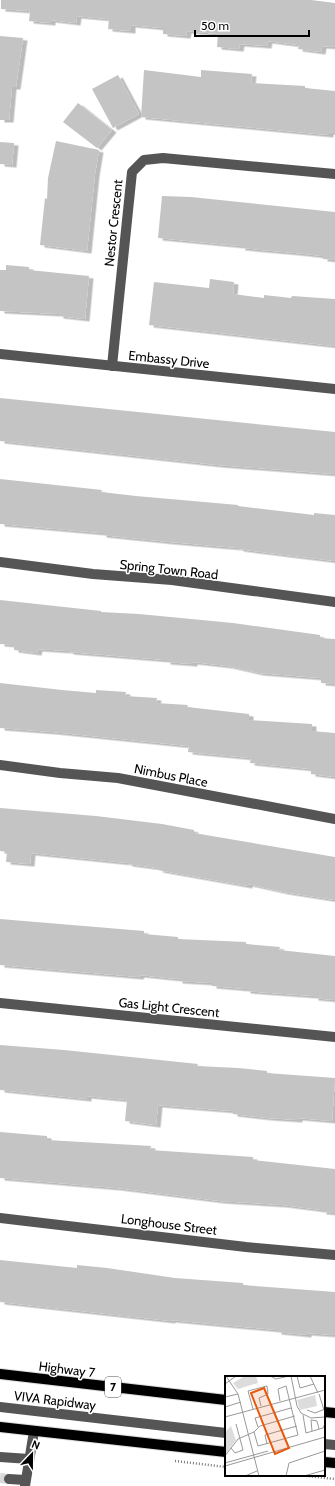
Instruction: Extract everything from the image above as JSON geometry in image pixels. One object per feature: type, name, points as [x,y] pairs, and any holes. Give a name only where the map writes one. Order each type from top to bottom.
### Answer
[{"type":"main road","name":"Highway 7","points":[[0,1374],[225,1400]]},
{"type":"main road","points":[[325,1412],[335,1413]]},
{"type":"main road","points":[[0,1427],[225,1452]]},
{"type":"main road","points":[[325,1462],[335,1463]]},
{"type":"street","name":"Nestor Crescent","points":[[112,366],[132,172],[144,160],[163,158],[335,174]]},
{"type":"street","name":"Embassy Drive","points":[[0,354],[335,389]]},
{"type":"street","name":"Spring Town Road","points":[[0,562],[93,574],[172,580],[335,602]]},
{"type":"street","name":"Nimbus Place","points":[[0,765],[60,773],[118,778],[335,819]]},
{"type":"street","name":"Gas Light Crescent","points":[[0,1003],[335,1037]]},
{"type":"street","name":"Longhouse Street","points":[[0,1218],[335,1255]]},
{"type":"street","name":"VIVA Rapidway","points":[[0,1407],[225,1433]]},
{"type":"street","points":[[9,1479],[25,1483],[34,1431]]},
{"type":"street","points":[[325,1444],[335,1445]]},
{"type":"street","points":[[0,1457],[29,1459]]},
{"type":"path","points":[[307,1476],[335,1479]]},
{"type":"building","points":[[1,0],[311,0],[335,3],[335,47],[322,46],[321,52],[298,49],[299,45],[268,41],[267,46],[240,44],[239,49],[217,47],[218,34],[187,31],[186,36],[163,34],[163,28],[131,25],[131,31],[108,29],[109,19],[77,16],[76,23],[51,20],[51,23],[29,21],[30,11],[1,9]]},
{"type":"building","points":[[0,36],[23,38],[16,87],[12,87],[9,120],[0,120]]},
{"type":"building","points":[[144,70],[201,77],[201,70],[252,74],[251,83],[305,86],[305,88],[335,91],[335,133],[329,132],[329,135],[141,117]]},
{"type":"building","points":[[118,75],[139,114],[113,128],[92,89]]},
{"type":"building","points":[[78,103],[112,130],[97,148],[63,122]]},
{"type":"building","points":[[56,141],[99,150],[87,251],[40,245],[45,198],[47,199],[48,178]]},
{"type":"building","points":[[0,142],[14,143],[12,165],[0,164]]},
{"type":"building","points":[[162,196],[191,197],[335,212],[335,260],[323,259],[323,256],[158,238]]},
{"type":"building","points":[[6,265],[29,267],[29,270],[89,276],[85,319],[59,316],[59,314],[0,311],[0,270],[6,270]]},
{"type":"building","points":[[210,279],[234,282],[233,294],[264,298],[264,295],[291,298],[292,296],[335,299],[335,346],[149,325],[154,282],[209,288]]},
{"type":"building","points":[[0,398],[335,432],[335,474],[218,465],[0,441]]},
{"type":"building","points":[[0,479],[102,490],[101,492],[136,496],[238,505],[314,515],[314,513],[335,515],[335,561],[239,548],[102,535],[102,533],[0,524]]},
{"type":"building","points":[[0,600],[101,612],[233,623],[320,635],[320,638],[335,639],[335,684],[321,683],[321,678],[259,673],[228,666],[193,662],[193,664],[166,662],[166,660],[69,651],[38,649],[37,653],[14,650],[14,645],[0,644]]},
{"type":"building","points":[[0,683],[96,693],[96,690],[126,692],[125,696],[157,698],[156,703],[188,705],[187,707],[249,714],[249,720],[312,724],[312,731],[335,733],[335,777],[311,774],[311,769],[250,763],[251,758],[188,752],[189,746],[0,728]]},
{"type":"building","points":[[0,808],[96,816],[162,824],[194,830],[194,833],[335,857],[335,900],[284,892],[248,884],[248,886],[158,870],[159,868],[128,863],[31,853],[30,864],[6,862],[7,852],[0,851]]},
{"type":"building","points":[[0,919],[144,931],[144,934],[178,937],[178,939],[246,942],[246,944],[280,947],[279,950],[335,956],[335,1000],[314,998],[314,996],[246,991],[246,989],[212,986],[212,983],[178,981],[178,979],[140,975],[139,977],[0,965]]},
{"type":"building","points":[[0,1045],[198,1064],[197,1066],[267,1071],[267,1073],[335,1078],[332,1121],[298,1118],[298,1120],[268,1118],[233,1114],[233,1111],[158,1105],[156,1125],[125,1121],[127,1100],[87,1096],[87,1099],[0,1090]]},
{"type":"building","points":[[0,1132],[47,1136],[47,1140],[151,1146],[150,1150],[253,1157],[253,1160],[335,1169],[335,1213],[283,1205],[220,1201],[117,1188],[0,1178]]},
{"type":"building","points":[[0,1260],[77,1268],[77,1265],[175,1278],[335,1292],[335,1335],[307,1333],[307,1335],[277,1332],[277,1330],[171,1321],[0,1302]]},
{"type":"tunnel","points":[[0,1478],[9,1479]]}]
